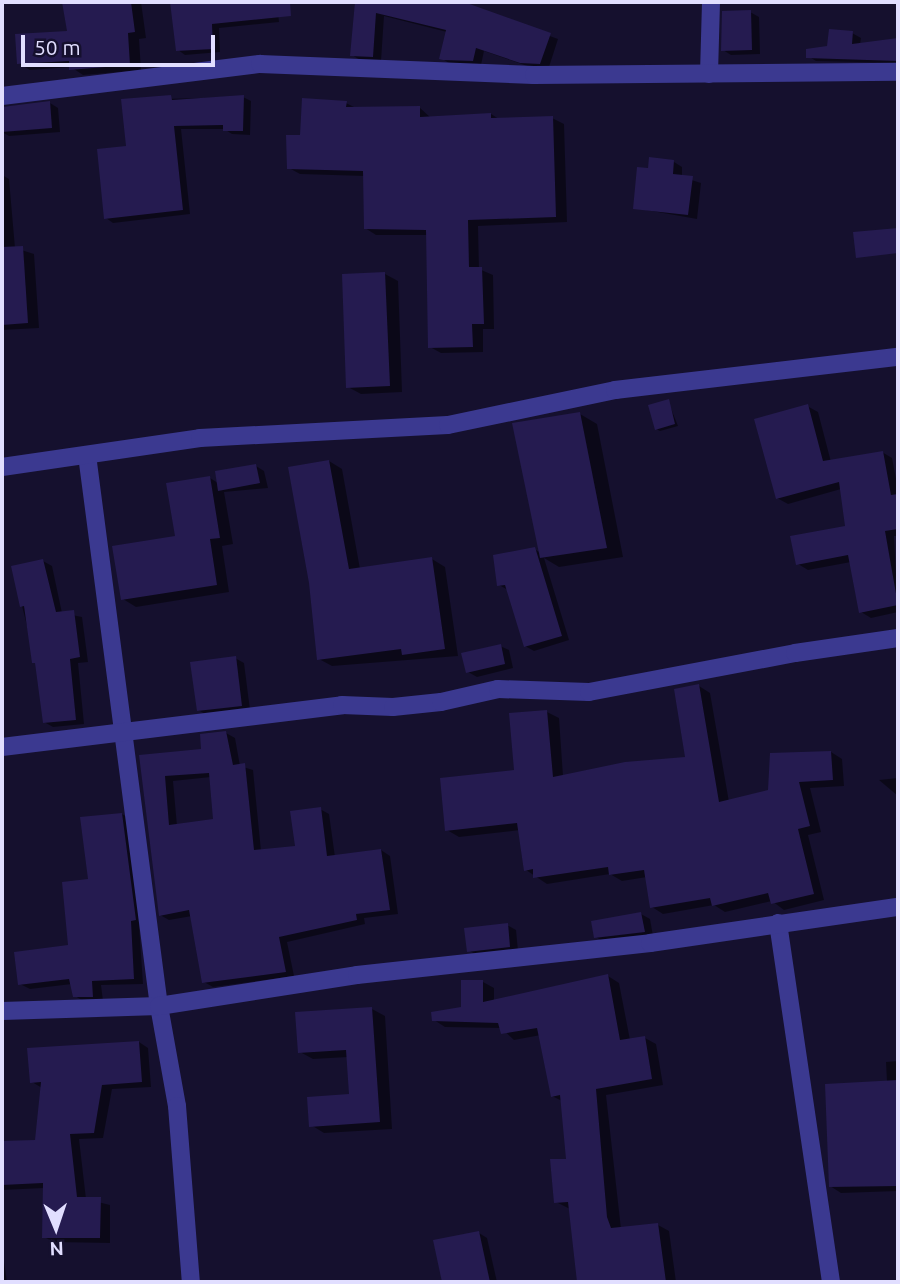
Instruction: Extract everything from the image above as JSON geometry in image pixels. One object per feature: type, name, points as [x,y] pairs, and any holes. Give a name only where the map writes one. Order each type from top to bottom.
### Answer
[{"type":"street","points":[[709,74],[711,2]]},
{"type":"street","points":[[2,96],[260,64],[412,73],[898,72]]},
{"type":"street","points":[[2,467],[200,438],[448,425],[615,390],[898,357]]},
{"type":"street","points":[[87,455],[159,1006],[177,1106],[191,1282]]},
{"type":"street","points":[[2,747],[342,705],[393,708],[498,689],[589,692],[898,638]]},
{"type":"street","points":[[2,1011],[159,1006],[370,973],[650,943],[898,907]]},
{"type":"street","points":[[778,923],[831,1282]]},
{"type":"building","points":[[62,2],[131,2],[135,32],[128,33],[130,65],[69,70],[69,61],[17,64],[15,34],[67,31]]},
{"type":"building","points":[[170,2],[290,2],[291,16],[212,24],[213,49],[176,51]]},
{"type":"building","points":[[355,2],[464,2],[551,33],[540,64],[520,63],[476,48],[473,61],[443,60],[439,59],[446,30],[376,13],[373,57],[350,56]]},
{"type":"building","points":[[751,10],[752,50],[721,51],[722,11]]},
{"type":"building","points":[[829,29],[853,31],[852,44],[898,38],[898,61],[806,58],[806,49],[827,46]]},
{"type":"building","points":[[171,95],[172,100],[244,95],[243,131],[223,131],[223,125],[174,126],[183,210],[104,219],[97,149],[126,146],[121,99]]},
{"type":"building","points":[[302,98],[347,101],[346,107],[420,106],[420,117],[491,113],[491,118],[553,116],[556,217],[468,220],[469,267],[482,267],[484,324],[472,324],[473,347],[428,348],[426,230],[364,229],[363,171],[287,169],[286,135],[300,135]]},
{"type":"building","points":[[50,101],[52,128],[2,132],[2,107]]},
{"type":"building","points":[[649,157],[674,160],[673,174],[693,176],[688,215],[633,209],[637,167],[648,168]]},
{"type":"building","points":[[898,228],[898,253],[856,258],[853,232]]},
{"type":"building","points":[[23,246],[28,323],[2,325],[2,247]]},
{"type":"building","points":[[385,272],[390,386],[346,388],[342,274]]},
{"type":"building","points":[[669,399],[675,424],[655,430],[648,405]]},
{"type":"building","points":[[808,404],[823,461],[883,451],[891,495],[898,494],[898,529],[885,531],[898,605],[859,613],[848,555],[796,565],[790,536],[845,526],[839,482],[776,499],[754,419]]},
{"type":"building","points":[[580,412],[607,548],[540,558],[512,423]]},
{"type":"building","points":[[329,460],[349,569],[432,557],[445,649],[402,655],[401,649],[317,660],[309,583],[288,467]]},
{"type":"building","points":[[256,464],[260,483],[218,491],[215,471]]},
{"type":"building","points":[[210,476],[220,538],[210,539],[217,585],[121,600],[112,546],[175,536],[166,483]]},
{"type":"building","points":[[535,547],[562,636],[524,647],[505,585],[497,586],[493,555]]},
{"type":"building","points":[[43,559],[56,612],[74,610],[80,657],[70,659],[76,720],[43,723],[24,606],[20,607],[11,566]]},
{"type":"building","points":[[501,644],[505,664],[466,673],[461,653]]},
{"type":"building","points":[[236,656],[242,706],[197,711],[190,662]]},
{"type":"building","points":[[699,684],[719,802],[768,790],[770,753],[831,751],[833,780],[799,782],[810,826],[798,829],[814,894],[771,904],[768,893],[712,906],[710,898],[650,908],[644,870],[609,875],[608,867],[533,878],[533,869],[524,871],[517,823],[445,831],[440,778],[514,770],[509,713],[547,710],[553,777],[625,762],[685,757],[674,689]]},
{"type":"building","points":[[226,731],[233,765],[245,763],[254,850],[295,846],[290,811],[321,807],[327,856],[381,849],[390,910],[356,914],[357,920],[279,937],[286,972],[202,983],[189,910],[159,916],[139,755],[201,749],[200,734]],"holes":[[[209,773],[213,819],[169,825],[165,776]]]},
{"type":"building","points":[[122,813],[136,920],[131,921],[134,979],[92,981],[93,997],[73,997],[69,979],[18,985],[14,952],[68,945],[62,882],[88,879],[80,817]]},
{"type":"building","points":[[641,912],[645,932],[594,938],[591,921]]},
{"type":"building","points":[[508,923],[510,947],[467,952],[464,928]]},
{"type":"building","points":[[608,974],[620,1040],[645,1036],[652,1079],[596,1089],[607,1217],[611,1228],[658,1223],[666,1282],[577,1282],[568,1202],[554,1203],[550,1159],[566,1159],[560,1095],[551,1097],[537,1028],[501,1034],[498,1023],[432,1021],[431,1012],[461,1007],[461,980],[483,980],[483,1002]]},
{"type":"building","points":[[372,1007],[380,1122],[309,1127],[307,1097],[349,1094],[346,1050],[298,1053],[295,1012]]},
{"type":"building","points":[[139,1041],[142,1082],[102,1085],[94,1133],[70,1134],[77,1197],[101,1197],[100,1238],[42,1238],[43,1183],[2,1185],[2,1141],[35,1140],[41,1082],[30,1083],[27,1048]]},
{"type":"building","points":[[898,1080],[898,1186],[829,1187],[825,1084]]},
{"type":"building","points":[[479,1231],[490,1282],[442,1282],[433,1240]]}]
